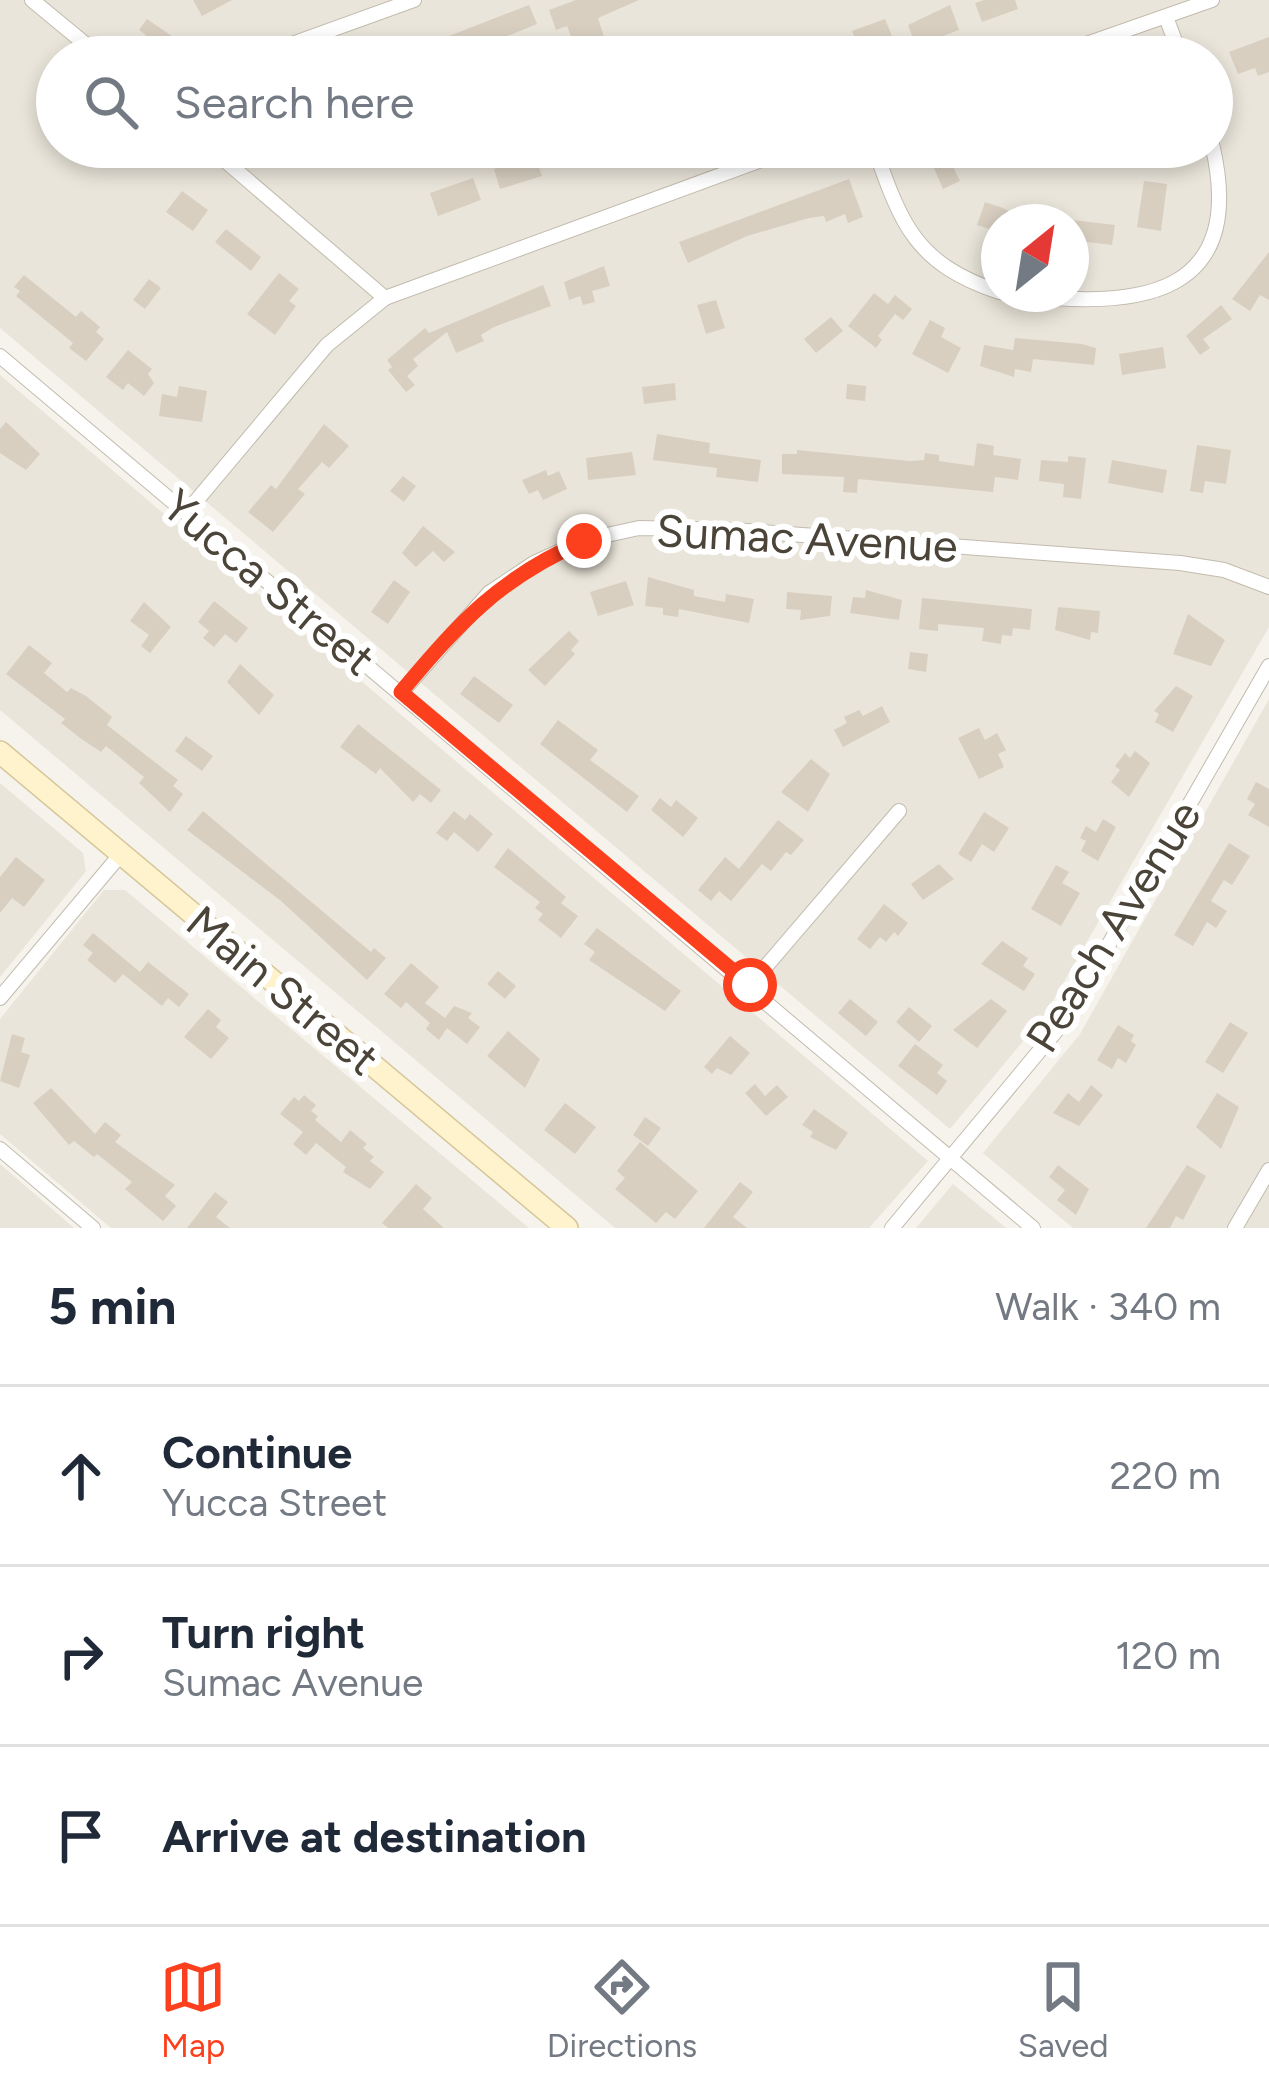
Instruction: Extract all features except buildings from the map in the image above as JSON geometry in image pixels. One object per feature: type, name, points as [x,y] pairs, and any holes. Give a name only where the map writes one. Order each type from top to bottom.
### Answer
[{"type":"main road","name":"Main Street","points":[[0,752],[567,1228]]},
{"type":"street","points":[[32,0],[76,36]]},
{"type":"street","points":[[314,36],[414,0]]},
{"type":"street","points":[[1108,36],[1212,0]]},
{"type":"street","points":[[1166,16],[1173,36]]},
{"type":"street","points":[[233,168],[385,298]]},
{"type":"street","points":[[186,513],[327,345],[385,298],[740,168]]},
{"type":"street","points":[[882,168],[899,216],[915,242],[945,270],[981,285]]},
{"type":"street","points":[[1089,299],[1143,297],[1184,278],[1205,254],[1218,220],[1218,168]]},
{"type":"street","name":"Yucca Street","points":[[0,356],[1034,1228]]},
{"type":"street","name":"Sumac Avenue","points":[[401,692],[489,593],[534,563],[584,541],[639,528],[734,530],[1180,563],[1224,570],[1269,587]]},
{"type":"street","name":"Peach Avenue","points":[[892,1228],[1066,1019],[1269,666]]},
{"type":"street","points":[[750,985],[898,812]]},
{"type":"street","points":[[0,998],[121,854]]},
{"type":"street","points":[[0,1149],[93,1228]]},
{"type":"street","points":[[1235,1228],[1269,1170]]},
{"type":"shaded area","points":[[0,0],[1269,0],[1269,627],[1044,1016],[950,1129],[0,328]]},
{"type":"shaded area","points":[[0,375],[928,1161],[869,1228],[615,1228],[0,710]]},
{"type":"shaded area","points":[[1269,699],[1269,1228],[1073,1228],[983,1153],[1080,1034]]},
{"type":"shaded area","points":[[0,783],[83,853],[86,871],[0,977]]},
{"type":"shaded area","points":[[104,890],[125,890],[529,1228],[111,1228],[0,1134],[0,1019]]},
{"type":"shaded area","points":[[0,1164],[74,1228],[0,1228]]},
{"type":"shaded area","points":[[953,1184],[1006,1228],[916,1228]]},
{"type":"route","points":[[584,541],[534,563],[489,593],[401,692],[750,985]]}]
